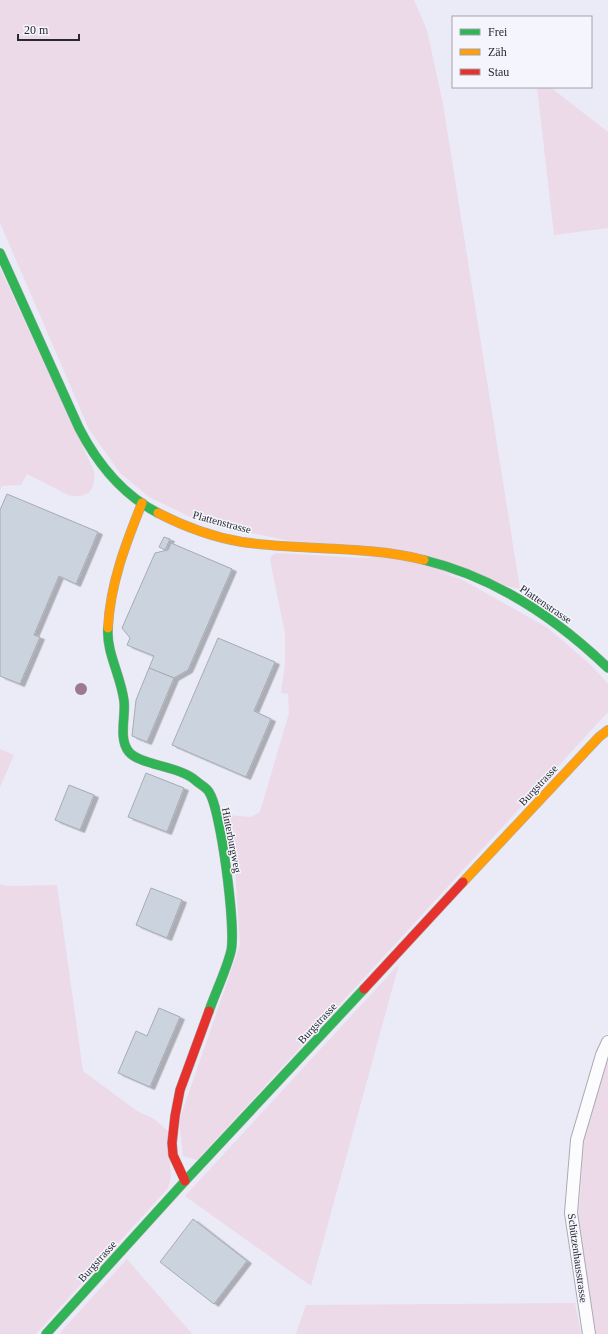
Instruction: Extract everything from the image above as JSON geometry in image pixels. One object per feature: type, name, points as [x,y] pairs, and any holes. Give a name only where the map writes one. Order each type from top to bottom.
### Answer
[{"type":"street","name":"Plattenstrasse","points":[[0,252],[79,428],[90,448],[112,478],[142,503],[168,518],[194,529],[242,542],[399,554],[446,565],[492,585],[529,605],[562,628],[608,668]]},
{"type":"street","name":"Hinterburgweg","points":[[142,503],[125,547],[113,588],[108,622],[107,640],[119,675],[124,702],[124,742],[129,752],[139,759],[167,766],[192,778],[209,792],[216,812],[231,900],[232,950],[180,1090],[172,1143],[173,1155],[185,1181]]},
{"type":"street","name":"Burgstrasse","points":[[46,1334],[185,1181],[599,737],[608,730]]},
{"type":"lane","name":"Schützenhausstrasse","points":[[589,1334],[571,1213],[577,1140],[602,1055],[608,1042]]},
{"type":"shaded area","points":[[0,0],[414,0],[427,30],[443,104],[520,589],[203,523],[149,497],[120,473],[89,429],[0,223]]},
{"type":"shaded area","points":[[537,88],[551,88],[608,132],[608,228],[554,235]]},
{"type":"shaded area","points":[[0,268],[94,471],[94,484],[92,488],[89,492],[81,496],[68,495],[27,474],[21,485],[2,486],[0,490]]},
{"type":"shaded area","points":[[276,553],[400,560],[461,579],[548,628],[592,666],[608,684],[608,712],[197,1160],[183,1156],[179,1121],[240,945],[233,837],[228,815],[251,817],[260,812],[289,713],[288,694],[281,693],[285,664],[285,633],[270,560],[271,556]]},
{"type":"shaded area","points":[[0,749],[14,755],[0,787]]},
{"type":"shaded area","points":[[0,884],[6,886],[57,885],[83,1071],[137,1111],[154,1119],[168,1131],[171,1177],[168,1188],[36,1334],[0,1334]]},
{"type":"shaded area","points":[[399,964],[311,1286],[185,1196]]},
{"type":"shaded area","points":[[608,1059],[608,1334],[595,1334],[578,1226],[584,1139]]},
{"type":"shaded area","points":[[127,1259],[192,1334],[59,1334]]},
{"type":"shaded area","points":[[575,1303],[581,1334],[296,1334],[306,1305]]},
{"type":"building","points":[[7,494],[98,532],[76,584],[59,576],[34,635],[40,637],[20,684],[0,676],[0,510]]},
{"type":"building","points":[[164,537],[170,539],[165,550],[159,547]]},
{"type":"building","points":[[171,543],[232,569],[188,670],[174,678],[149,668],[154,656],[127,645],[130,638],[122,628],[155,553],[168,550]]},
{"type":"building","points":[[218,638],[275,662],[254,711],[271,719],[246,777],[172,745]]},
{"type":"building","points":[[149,668],[174,678],[147,742],[132,736],[136,700]]},
{"type":"building","points":[[146,773],[184,788],[167,832],[128,817]]},
{"type":"building","points":[[69,785],[94,795],[80,830],[55,820]]},
{"type":"building","points":[[151,888],[182,900],[167,938],[136,925]]},
{"type":"building","points":[[159,1008],[180,1017],[150,1087],[118,1073],[136,1031],[147,1036]]},
{"type":"building","points":[[193,1219],[247,1261],[214,1304],[160,1262]]},
{"type":"traffic: fast","points":[[0,253],[86,441],[112,477],[133,497],[158,513]]},
{"type":"traffic: fast","points":[[424,560],[450,567],[475,577],[499,588],[523,602],[567,632],[608,668]]},
{"type":"traffic: fast","points":[[108,628],[109,646],[124,701],[123,734],[124,741],[129,752],[142,760],[188,775],[208,790],[214,803],[223,844],[232,938],[231,951],[224,974],[209,1011]]},
{"type":"traffic: fast","points":[[46,1334],[185,1181],[364,989]]},
{"type":"traffic: slow","points":[[108,628],[109,612],[115,580],[130,533],[142,503]]},
{"type":"traffic: slow","points":[[158,513],[199,531],[242,542],[265,545],[379,552],[424,560]]},
{"type":"traffic: slow","points":[[463,882],[599,737],[608,730]]},
{"type":"traffic: jam","points":[[364,989],[463,882]]},
{"type":"traffic: jam","points":[[185,1181],[173,1155],[172,1143],[175,1116],[180,1090],[209,1011]]}]
